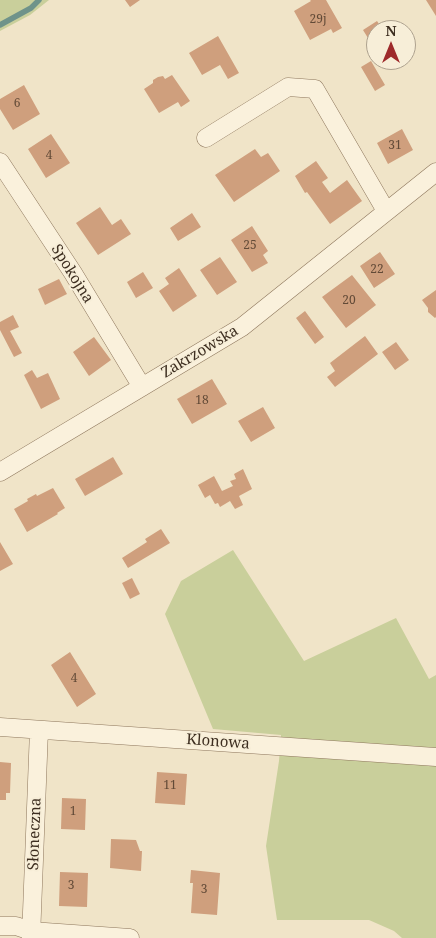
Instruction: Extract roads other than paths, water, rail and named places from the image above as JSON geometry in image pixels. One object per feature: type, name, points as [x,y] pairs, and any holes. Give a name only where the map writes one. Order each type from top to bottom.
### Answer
[{"type":"street","points":[[206,138],[288,87],[315,89],[386,211]]},
{"type":"street","name":"Spokojna","points":[[0,162],[73,273],[142,387]]},
{"type":"street","name":"Zakrzowska","points":[[0,472],[242,327],[436,172]]},
{"type":"street","name":"Klonowa","points":[[0,727],[436,757]]},
{"type":"street","name":"Słoneczna","points":[[31,935],[40,730]]},
{"type":"street","points":[[0,926],[16,926],[31,935],[130,938]]},
{"type":"waterway","points":[[0,25],[31,8],[39,0]]}]
